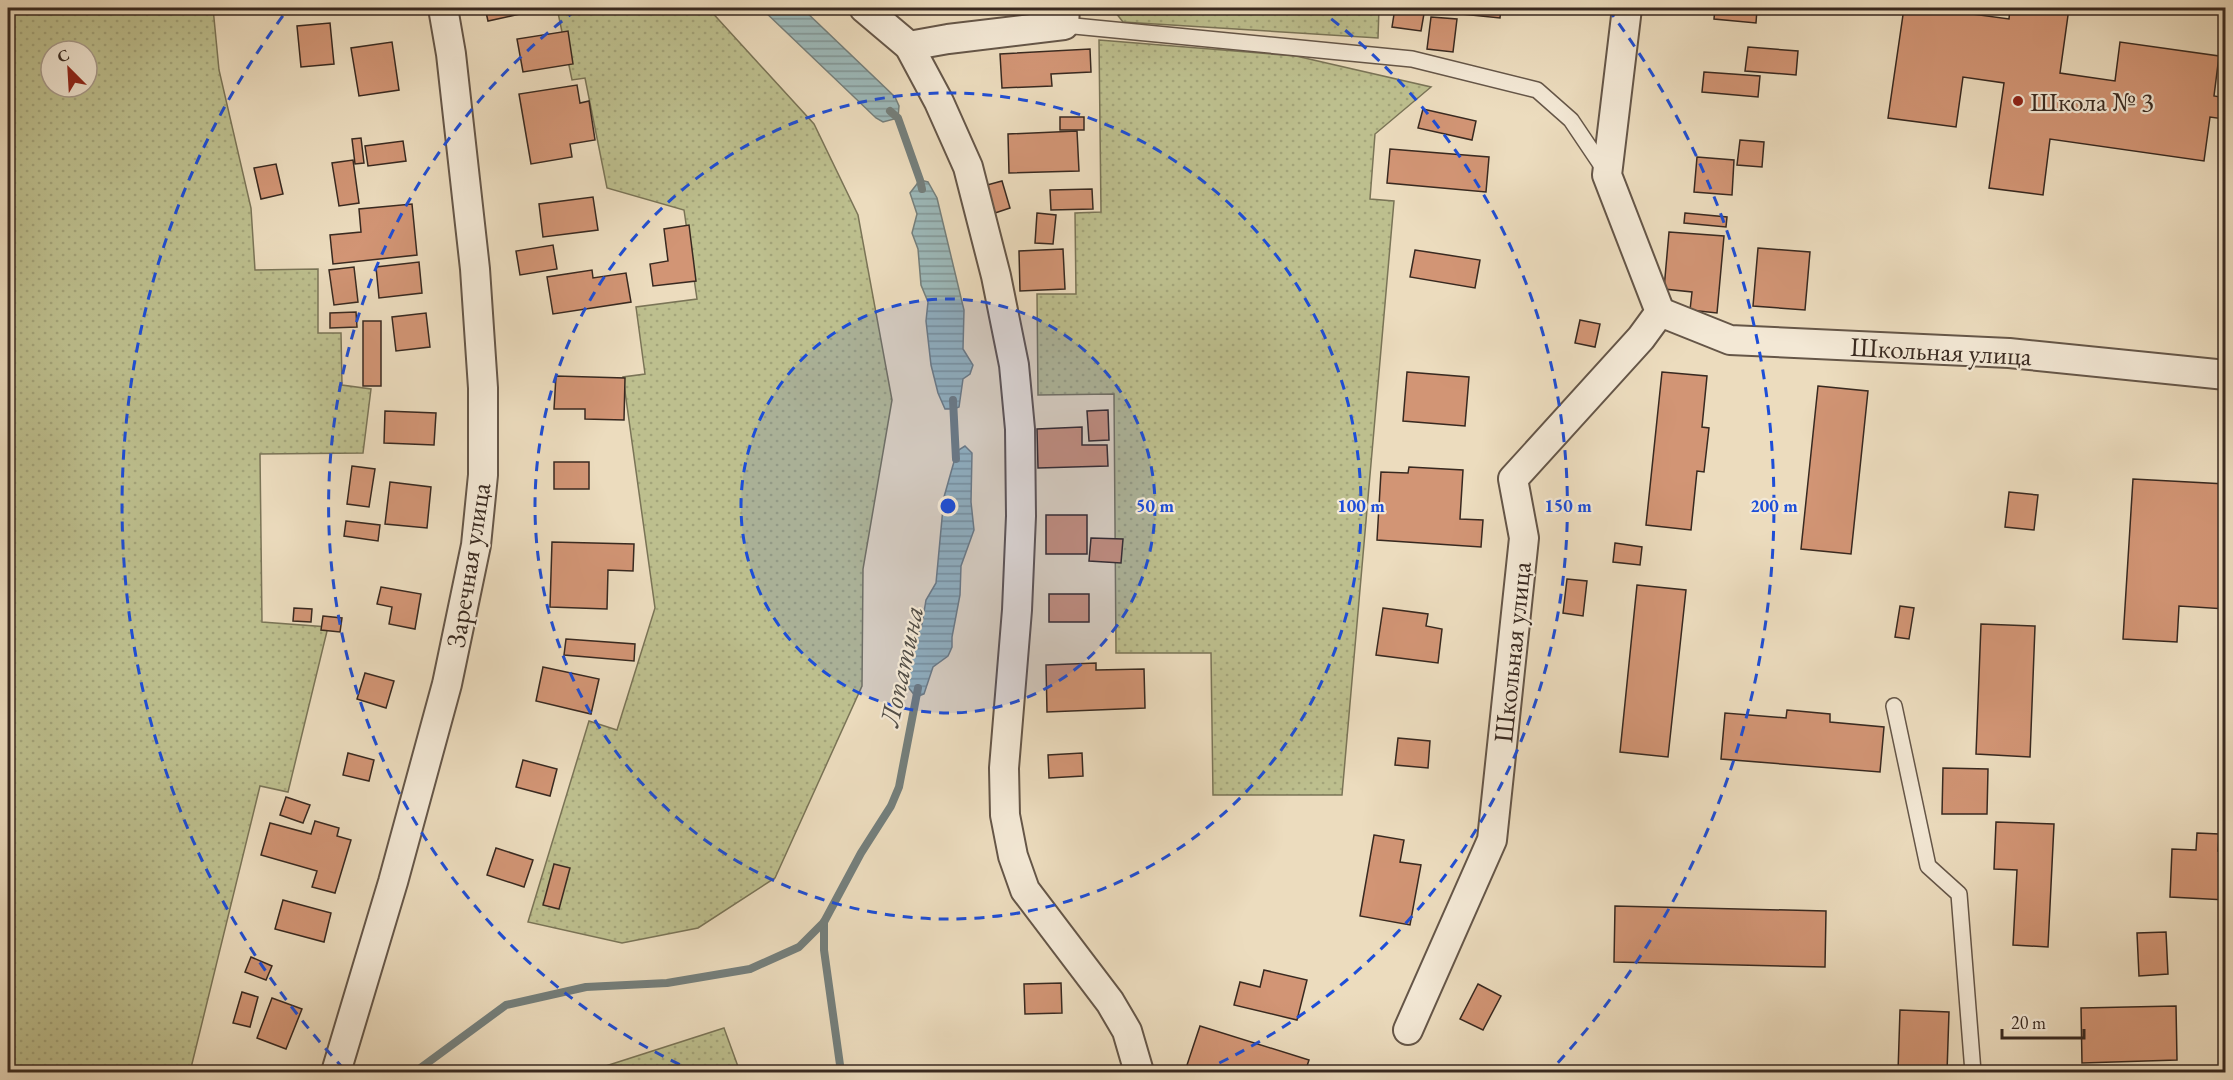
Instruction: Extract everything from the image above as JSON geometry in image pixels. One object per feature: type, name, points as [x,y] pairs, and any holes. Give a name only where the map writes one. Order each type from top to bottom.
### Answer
[{"type":"street","name":"Заречная улица","points":[[336,1072],[393,882],[447,684],[476,545],[483,476],[483,388],[475,269],[451,54],[443,8]]},
{"type":"street","points":[[864,8],[909,46],[939,102],[968,167],[996,276],[1014,365],[1020,429],[1021,516],[1017,610],[1004,768],[1005,815],[1013,856],[1025,890],[1110,1002],[1127,1031],[1139,1072]]},
{"type":"street","points":[[1627,8],[1607,175],[1660,312]]},
{"type":"street","points":[[909,46],[1064,16]]},
{"type":"street","name":"Школьная улица","points":[[1407,1030],[1492,840],[1524,538],[1513,479],[1641,338],[1660,312],[1730,340],[2009,353],[2226,375]]},
{"type":"lane","points":[[1064,16],[1412,60],[1537,90],[1571,120],[1607,175]]},
{"type":"lane","points":[[1894,706],[1928,866],[1959,894],[1973,1072]]},
{"type":"green space","points":[[8,8],[213,8],[219,70],[251,208],[255,270],[318,269],[318,333],[341,333],[342,385],[371,389],[363,453],[260,454],[262,622],[328,627],[288,792],[260,786],[190,1072],[8,1072]]},
{"type":"green space","points":[[557,8],[708,8],[814,124],[858,215],[892,400],[863,569],[862,686],[775,878],[698,928],[622,943],[528,922],[589,721],[617,730],[655,608],[623,377],[645,374],[636,307],[697,299],[684,210],[607,188],[585,78],[572,80]]},
{"type":"green space","points":[[1112,8],[1379,8],[1378,38],[1123,22]]},
{"type":"green space","points":[[1099,40],[1296,56],[1431,87],[1375,134],[1370,199],[1394,201],[1342,795],[1213,795],[1211,653],[1116,653],[1114,394],[1038,395],[1037,294],[1076,294],[1075,213],[1101,212]]},
{"type":"green space","points":[[724,1028],[740,1072],[587,1072]]},
{"type":"water","points":[[761,8],[802,8],[895,97],[899,106],[898,118],[883,122],[876,118]]},
{"type":"water","points":[[920,180],[928,182],[937,198],[964,310],[963,349],[973,365],[970,374],[963,379],[959,407],[954,409],[945,409],[938,393],[931,365],[926,321],[928,302],[921,285],[918,249],[912,233],[917,214],[910,193]]},
{"type":"water","points":[[965,446],[972,453],[971,502],[974,530],[961,566],[960,595],[952,647],[948,656],[933,667],[924,694],[916,697],[908,687],[909,655],[922,624],[926,600],[936,583],[944,497],[957,451]]},
{"type":"building","points":[[485,8],[528,8],[529,12],[488,21]]},
{"type":"building","points":[[1395,8],[1425,8],[1421,31],[1392,27]]},
{"type":"building","points":[[1453,8],[1501,8],[1500,18],[1452,13]]},
{"type":"building","points":[[1715,8],[1764,8],[1764,10],[1757,9],[1756,23],[1714,19]]},
{"type":"building","points":[[1904,8],[1927,8],[2009,19],[2010,8],[2069,8],[2060,73],[2115,81],[2120,42],[2219,56],[2214,96],[2226,98],[2224,119],[2210,117],[2204,161],[2050,139],[2043,195],[1989,188],[2004,83],[1963,77],[1956,127],[1888,118]]},
{"type":"building","points":[[1431,17],[1457,19],[1453,52],[1427,49]]},
{"type":"building","points":[[330,23],[334,64],[301,67],[297,26]]},
{"type":"building","points":[[568,31],[573,64],[523,72],[517,39]]},
{"type":"building","points":[[392,42],[399,90],[359,96],[351,48]]},
{"type":"building","points":[[1748,47],[1798,51],[1796,75],[1745,71]]},
{"type":"building","points":[[1090,49],[1091,72],[1051,74],[1052,86],[1002,88],[1000,54]]},
{"type":"building","points":[[1704,72],[1760,76],[1758,97],[1702,92]]},
{"type":"building","points":[[577,85],[580,103],[589,101],[595,140],[570,144],[572,157],[531,164],[519,94]]},
{"type":"building","points":[[1423,109],[1476,121],[1472,140],[1418,128]]},
{"type":"building","points":[[1060,117],[1084,117],[1084,130],[1060,130]]},
{"type":"building","points":[[1077,131],[1079,171],[1009,173],[1008,134]]},
{"type":"building","points":[[361,138],[364,163],[355,164],[352,139]]},
{"type":"building","points":[[1740,140],[1764,142],[1762,167],[1737,165]]},
{"type":"building","points":[[403,141],[406,161],[368,166],[365,146]]},
{"type":"building","points":[[1390,149],[1489,157],[1486,192],[1387,183]]},
{"type":"building","points":[[1697,157],[1734,160],[1732,195],[1694,192]]},
{"type":"building","points":[[353,160],[359,203],[339,206],[332,163]]},
{"type":"building","points":[[276,164],[283,194],[261,199],[254,168]]},
{"type":"building","points":[[1002,181],[1010,208],[995,213],[987,185]]},
{"type":"building","points":[[1092,189],[1093,209],[1051,210],[1050,190]]},
{"type":"building","points":[[593,197],[598,230],[543,237],[539,204]]},
{"type":"building","points":[[412,204],[417,255],[333,264],[330,235],[361,232],[359,209]]},
{"type":"building","points":[[1037,213],[1056,215],[1053,244],[1035,243]]},
{"type":"building","points":[[1685,213],[1727,217],[1726,227],[1684,223]]},
{"type":"building","points":[[689,225],[696,281],[653,286],[650,264],[668,261],[664,229]]},
{"type":"building","points":[[1669,232],[1724,236],[1717,313],[1690,310],[1692,292],[1664,289]]},
{"type":"building","points":[[553,245],[557,269],[520,275],[516,251]]},
{"type":"building","points":[[1758,248],[1810,252],[1805,310],[1753,306]]},
{"type":"building","points":[[1063,249],[1065,289],[1020,291],[1019,251]]},
{"type":"building","points":[[1415,250],[1480,260],[1475,288],[1410,277]]},
{"type":"building","points":[[419,262],[422,293],[379,298],[376,267]]},
{"type":"building","points":[[354,267],[358,302],[334,305],[329,270]]},
{"type":"building","points":[[592,270],[593,278],[626,273],[631,302],[553,314],[547,277]]},
{"type":"building","points":[[356,312],[357,327],[330,328],[330,313]]},
{"type":"building","points":[[426,313],[430,347],[396,351],[392,317]]},
{"type":"building","points":[[1580,320],[1600,324],[1595,347],[1575,343]]},
{"type":"building","points":[[363,321],[381,321],[381,386],[363,386]]},
{"type":"building","points":[[1407,372],[1469,377],[1465,426],[1403,421]]},
{"type":"building","points":[[1662,372],[1707,376],[1702,427],[1709,428],[1704,472],[1697,471],[1691,530],[1646,525]]},
{"type":"building","points":[[556,376],[625,378],[624,420],[585,419],[585,409],[554,409]]},
{"type":"building","points":[[1818,386],[1868,391],[1851,554],[1801,549]]},
{"type":"building","points":[[1108,410],[1109,440],[1089,441],[1087,411]]},
{"type":"building","points":[[385,411],[436,413],[434,445],[384,443]]},
{"type":"building","points":[[1082,427],[1082,445],[1107,445],[1108,466],[1038,468],[1037,429]]},
{"type":"building","points":[[554,462],[589,462],[589,489],[554,489]]},
{"type":"building","points":[[352,466],[375,469],[369,507],[347,504]]},
{"type":"building","points":[[1409,467],[1463,470],[1460,519],[1483,520],[1481,547],[1377,540],[1381,472],[1408,473]]},
{"type":"building","points":[[2133,479],[2226,484],[2226,609],[2179,606],[2177,642],[2123,639]]},
{"type":"building","points":[[390,482],[431,487],[427,528],[385,524]]},
{"type":"building","points":[[2009,492],[2038,495],[2034,530],[2005,527]]},
{"type":"building","points":[[1046,515],[1087,515],[1087,554],[1046,554]]},
{"type":"building","points":[[346,521],[380,525],[378,541],[344,536]]},
{"type":"building","points":[[1091,538],[1123,539],[1121,563],[1089,561]]},
{"type":"building","points":[[552,542],[634,544],[633,571],[608,570],[607,609],[550,607]]},
{"type":"building","points":[[1615,543],[1642,547],[1640,565],[1613,562]]},
{"type":"building","points":[[1567,579],[1587,581],[1583,616],[1563,613]]},
{"type":"building","points":[[1637,585],[1686,590],[1668,757],[1620,752]]},
{"type":"building","points":[[381,587],[421,594],[415,629],[389,624],[392,607],[377,604]]},
{"type":"building","points":[[1049,594],[1089,594],[1089,622],[1049,622]]},
{"type":"building","points":[[1900,606],[1914,608],[1909,639],[1895,637]]},
{"type":"building","points":[[294,608],[312,609],[311,622],[293,621]]},
{"type":"building","points":[[1383,608],[1428,614],[1426,626],[1442,629],[1438,663],[1376,655]]},
{"type":"building","points":[[323,616],[342,618],[340,632],[321,630]]},
{"type":"building","points":[[1981,624],[2035,626],[2030,757],[1976,754]]},
{"type":"building","points":[[566,639],[635,644],[634,661],[564,655]]},
{"type":"building","points":[[1096,663],[1096,670],[1144,669],[1145,708],[1047,712],[1046,665]]},
{"type":"building","points":[[543,667],[599,679],[591,714],[536,701]]},
{"type":"building","points":[[365,673],[394,681],[386,708],[357,699]]},
{"type":"building","points":[[1787,710],[1830,714],[1830,722],[1884,727],[1880,772],[1721,759],[1725,713],[1786,718]]},
{"type":"building","points":[[1398,738],[1430,741],[1428,768],[1395,765]]},
{"type":"building","points":[[348,753],[374,760],[369,781],[343,775]]},
{"type":"building","points":[[1082,753],[1083,776],[1049,778],[1048,755]]},
{"type":"building","points":[[523,760],[557,769],[550,796],[516,787]]},
{"type":"building","points":[[1943,768],[1988,769],[1987,814],[1942,814]]},
{"type":"building","points":[[286,797],[310,805],[303,823],[280,815]]},
{"type":"building","points":[[315,821],[339,828],[337,836],[351,840],[335,893],[312,887],[317,871],[261,855],[270,823],[311,834]]},
{"type":"building","points":[[1996,822],[2054,824],[2048,947],[2013,945],[2017,870],[1994,869]]},
{"type":"building","points":[[2197,833],[2219,834],[2218,851],[2226,852],[2226,900],[2170,897],[2172,849],[2196,850]]},
{"type":"building","points":[[1374,835],[1404,840],[1400,862],[1421,865],[1410,925],[1360,916]]},
{"type":"building","points":[[496,848],[533,860],[524,887],[487,875]]},
{"type":"building","points":[[554,864],[570,868],[559,909],[543,905]]},
{"type":"building","points":[[283,900],[331,913],[324,942],[275,929]]},
{"type":"building","points":[[1615,906],[1826,911],[1825,967],[1614,962]]},
{"type":"building","points":[[2166,932],[2168,974],[2139,976],[2137,933]]},
{"type":"building","points":[[251,957],[272,966],[266,980],[245,972]]},
{"type":"building","points":[[1264,970],[1307,980],[1297,1020],[1234,1005],[1240,982],[1260,987]]},
{"type":"building","points":[[1061,983],[1062,1013],[1025,1014],[1024,984]]},
{"type":"building","points":[[1478,984],[1501,996],[1483,1030],[1460,1019]]},
{"type":"building","points":[[242,992],[258,997],[250,1027],[233,1023]]},
{"type":"building","points":[[272,998],[302,1009],[286,1049],[257,1038]]},
{"type":"building","points":[[2176,1006],[2177,1060],[2082,1063],[2081,1008]]},
{"type":"building","points":[[1900,1010],[1949,1012],[1947,1072],[1898,1072]]},
{"type":"building","points":[[1200,1026],[1309,1060],[1305,1072],[1185,1071]]},
{"type":"waterway","name":"Лопатина","points":[[890,111],[898,118],[922,189]]},
{"type":"waterway","name":"Лопатина","points":[[953,400],[956,459]]},
{"type":"waterway","name":"Лопатина","points":[[415,1072],[506,1005],[586,987],[667,983],[750,969],[799,947],[824,922],[861,853],[891,806],[899,787],[918,688]]},
{"type":"waterway","points":[[824,922],[824,950],[841,1072]]},
{"type":"place","name":"Школа № 3","points":[[2018,101]]}]
